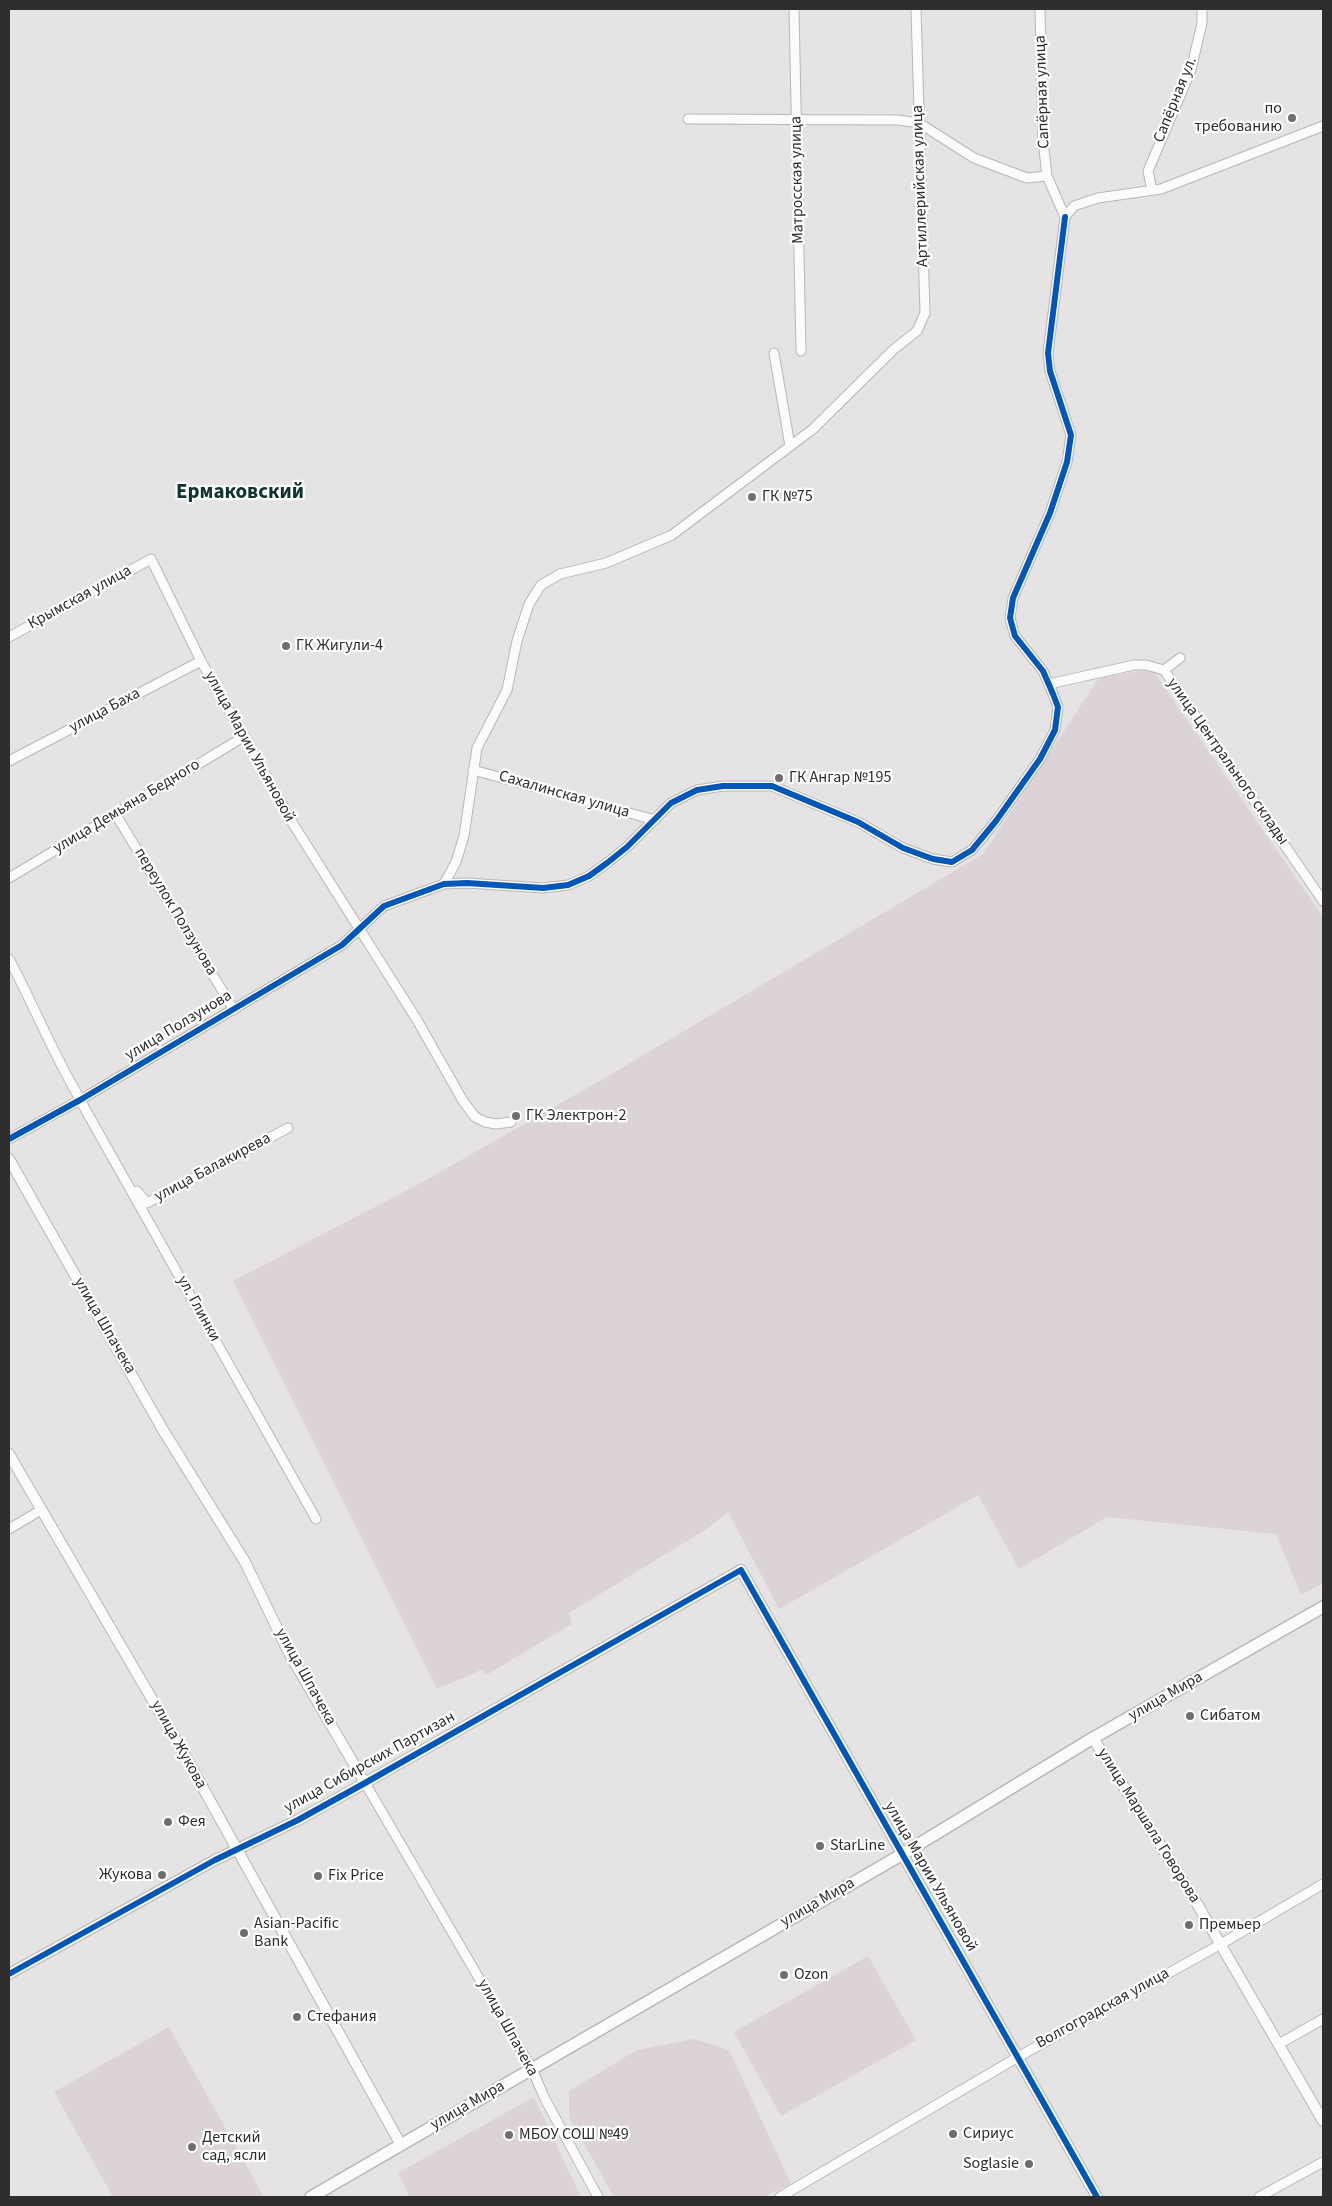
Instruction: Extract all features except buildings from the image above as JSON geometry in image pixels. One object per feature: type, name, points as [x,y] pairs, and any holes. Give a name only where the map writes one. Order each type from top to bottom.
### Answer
[{"type":"main road","name":"улица Мира","points":[[311,2197],[902,1854],[1093,1738],[1323,1607]]},
{"type":"street","name":"Матросская улица","points":[[794,9],[801,351]]},
{"type":"street","name":"Артиллерийская улица","points":[[444,884],[456,862],[464,836],[477,748],[507,690],[517,641],[529,604],[541,585],[560,574],[606,563],[672,535],[813,429],[893,350],[917,331],[926,313],[916,9]]},
{"type":"street","name":"Сапёрная улица","points":[[1040,9],[1043,140],[1047,176],[1065,217]]},
{"type":"street","name":"Сапёрная ул.","points":[[1152,190],[1148,171],[1191,70],[1202,23],[1202,9]]},
{"type":"street","points":[[688,119],[898,120],[919,123],[974,158],[1027,178],[1047,176]]},
{"type":"street","points":[[1065,217],[1074,206],[1098,198],[1161,188],[1323,126]]},
{"type":"street","name":"улица Ползунова","points":[[9,1139],[80,1100],[342,945],[384,906],[444,884],[476,883],[543,888],[568,885],[589,876],[607,863],[627,847],[671,803],[697,790],[723,786],[772,786],[858,822],[903,848],[933,859],[952,862],[972,850],[996,821],[1040,759],[1055,730],[1058,707],[1049,684],[1043,671],[1015,636],[1010,618],[1013,598],[1050,513],[1067,462],[1070,435],[1050,371],[1048,353],[1065,217]]},
{"type":"street","points":[[774,354],[790,446]]},
{"type":"street","name":"Крымская улица","points":[[9,638],[151,559]]},
{"type":"street","name":"улица Марии Ульяновой","points":[[151,559],[201,661],[299,834],[417,1020],[463,1102],[475,1117],[496,1124],[511,1122]]},
{"type":"street","points":[[1164,670],[1180,658]]},
{"type":"street","name":"улица Баха","points":[[9,762],[201,661]]},
{"type":"street","name":"улица Центрального склады","points":[[1049,684],[1134,665],[1146,665],[1164,670],[1323,901]]},
{"type":"street","name":"улица Демьяна Бедного","points":[[9,878],[245,736]]},
{"type":"street","name":"Сахалинская улица","points":[[473,770],[655,820]]},
{"type":"street","name":"переулок Ползунова","points":[[116,815],[234,1010]]},
{"type":"street","name":"улица Балакирева","points":[[9,959],[32,1002],[49,1044],[80,1100],[141,1197],[147,1203],[288,1128]]},
{"type":"street","name":"ул. Глинки","points":[[80,1100],[316,1519]]},
{"type":"street","name":"улица Шпачека","points":[[9,1159],[163,1430],[245,1562],[289,1654],[532,2069],[558,2123],[598,2197]]},
{"type":"street","name":"улица Жукова","points":[[9,1454],[188,1760],[401,2145]]},
{"type":"street","points":[[9,1529],[41,1510]]},
{"type":"street","name":"улица Марии Ульяновой","points":[[741,1570],[1098,2197]]},
{"type":"street","name":"улица Сибирских Партизан","points":[[9,1974],[237,1849],[298,1820],[741,1570]]},
{"type":"street","name":"улица Маршала Говорова","points":[[1093,1738],[1221,1944],[1323,2121]]},
{"type":"street","name":"Волгоградская улица","points":[[780,2197],[1018,2056],[1221,1944],[1323,1884]]},
{"type":"street","points":[[1279,2044],[1323,2019]]},
{"type":"street","points":[[1259,2197],[1323,2162]]},
{"type":"shaded area","points":[[1152,669],[1323,917],[1323,1583],[1301,1595],[1276,1534],[1107,1517],[1019,1569],[978,1495],[779,1609],[728,1512],[705,1530],[569,1613],[572,1624],[486,1675],[483,1669],[437,1689],[233,1281],[419,1184],[603,1079],[983,854],[1099,678]]},
{"type":"shaded area","points":[[868,1956],[916,2040],[781,2116],[734,2032]]},
{"type":"shaded area","points":[[169,2027],[264,2197],[113,2197],[54,2092]]},
{"type":"shaded area","points":[[694,2039],[729,2050],[791,2184],[763,2197],[614,2197],[569,2117],[569,2091],[637,2050]]},
{"type":"shaded area","name":"МБОУ СОШ №49","points":[[534,2097],[581,2197],[410,2197],[398,2173]]},
{"type":"cycle path","points":[[9,1139],[80,1100],[342,945],[384,906],[444,884],[467,883],[543,888],[568,885],[589,876],[607,863],[627,847],[671,803],[697,790],[723,786],[772,786],[858,822],[903,848],[933,859],[952,862],[972,850],[996,821],[1040,759],[1055,730],[1058,707],[1053,694],[1043,671],[1015,636],[1010,618],[1013,598],[1050,513],[1067,462],[1071,435],[1050,371],[1048,353],[1065,217]]},
{"type":"cycle path","points":[[9,1974],[215,1860],[298,1820],[741,1570],[1097,2197]]},
{"type":"place","name":"по требованию","points":[[1292,118]]},
{"type":"place","name":"ГК №75","points":[[752,497]]},
{"type":"place","name":"ГК Жигули-4","points":[[286,646]]},
{"type":"place","name":"ГК Ангар №195","points":[[779,778]]},
{"type":"place","name":"ГК Электрон-2","points":[[516,1116]]},
{"type":"place","name":"Сибатом","points":[[1190,1716]]},
{"type":"place","name":"Фея","points":[[168,1822]]},
{"type":"place","name":"StarLine","points":[[820,1846]]},
{"type":"place","name":"Жукова","points":[[162,1875]]},
{"type":"place","name":"Fix Price","points":[[318,1876]]},
{"type":"place","name":"Премьер","points":[[1189,1925]]},
{"type":"place","name":"Asian-Pacific Bank","points":[[244,1933]]},
{"type":"place","name":"Ozon","points":[[784,1975]]},
{"type":"place","name":"Стефания","points":[[297,2017]]},
{"type":"place","name":"Сириус","points":[[953,2134]]},
{"type":"place","name":"МБОУ СОШ №49","points":[[509,2135]]},
{"type":"place","name":"Детский сад, ясли","points":[[192,2147]]},
{"type":"place","name":"Soglasie","points":[[1029,2164]]},
{"type":"district","name":"Ермаковский","points":[[240,493]]}]
